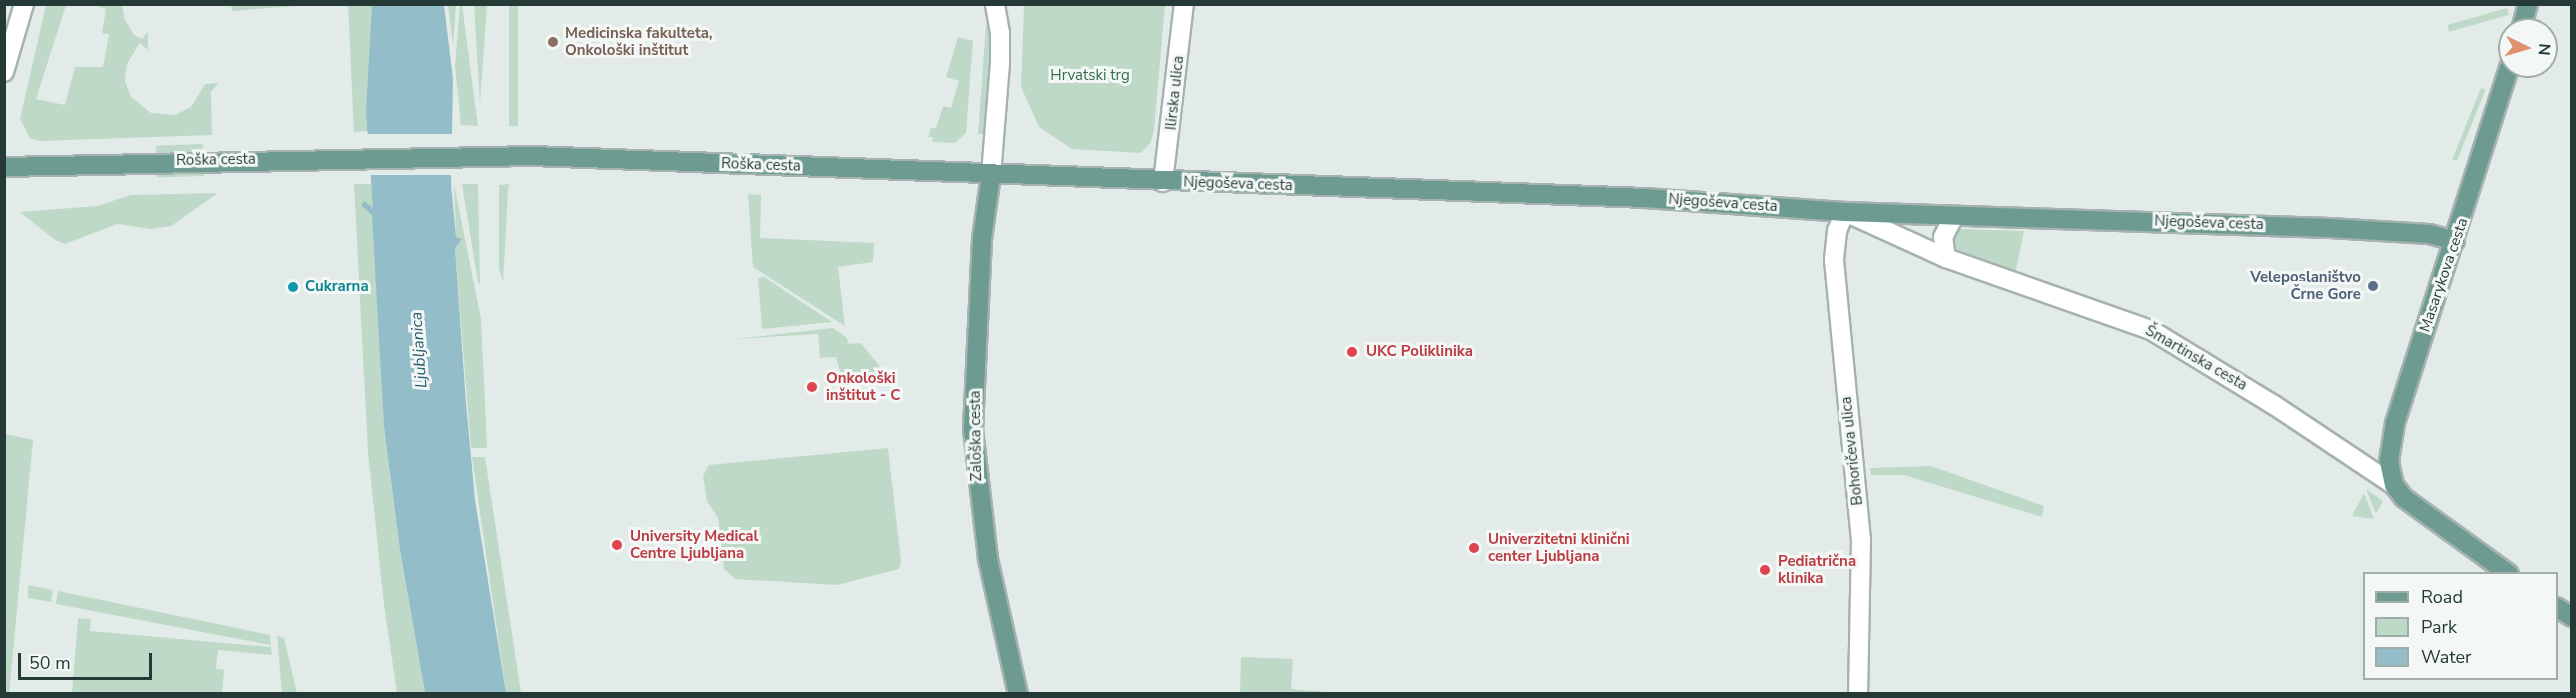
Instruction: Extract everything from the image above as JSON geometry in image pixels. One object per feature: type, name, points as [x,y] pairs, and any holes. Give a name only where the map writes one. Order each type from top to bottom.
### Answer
[{"type":"main road","points":[[4,72],[24,4]]},
{"type":"main road","points":[[991,175],[1000,62],[995,4]]},
{"type":"main road","name":"Ilirska ulica","points":[[1163,182],[1184,4]]},
{"type":"main road","name":"Masarykova cesta","points":[[2394,485],[2389,461],[2393,432],[2506,78]]},
{"type":"main road","name":"Roška cesta","points":[[4,167],[134,162],[532,156],[991,175]]},
{"type":"main road","name":"Njegoševa cesta","points":[[991,175],[1636,198],[1845,212],[2330,228],[2429,234],[2455,241]]},
{"type":"main road","name":"Zaloška cesta","points":[[991,175],[982,239],[973,429],[988,560],[1018,693]]},
{"type":"main road","name":"Šmartinska cesta","points":[[1845,212],[1946,258],[2151,330],[2274,405],[2394,485],[2411,504],[2508,572]]},
{"type":"main road","name":"Bohoričeva ulica","points":[[1845,212],[1837,231],[1834,260],[1860,540],[1858,693]]},
{"type":"main road","points":[[1946,258],[1943,237],[1954,216]]},
{"type":"main road","points":[[2558,608],[2571,617]]},
{"type":"green space","points":[[231,4],[321,4],[232,11],[231,5]]},
{"type":"green space","points":[[46,5],[66,5],[36,99],[65,105],[75,67],[103,67],[109,34],[102,33],[106,9],[95,5],[122,5],[125,20],[134,35],[142,39],[148,32],[148,50],[140,43],[127,64],[125,81],[131,97],[151,113],[175,115],[191,107],[205,84],[218,83],[211,92],[212,135],[40,141],[30,138],[20,119]]},
{"type":"green space","points":[[348,5],[372,5],[368,131],[354,132]]},
{"type":"green space","points":[[448,5],[456,5],[453,45]]},
{"type":"green space","points":[[460,5],[462,5],[478,126],[461,125],[455,66]]},
{"type":"green space","points":[[474,5],[487,5],[480,103]]},
{"type":"green space","points":[[509,5],[518,5],[518,126],[509,126]]},
{"type":"green space","name":"Hrvatski trg","points":[[1024,5],[1165,5],[1154,130],[1151,142],[1141,153],[1072,149],[1039,127],[1021,87]]},
{"type":"green space","points":[[2507,8],[2509,15],[2449,32],[2447,25]]},
{"type":"green space","points":[[990,24],[993,43],[986,134],[978,134],[986,25]]},
{"type":"green space","points":[[958,37],[973,41],[966,133],[955,143],[932,142],[933,137],[928,137],[931,128],[936,128],[943,106],[951,108],[959,81],[946,77]]},
{"type":"green space","points":[[2481,88],[2486,90],[2457,161],[2452,159]]},
{"type":"green space","points":[[203,144],[204,176],[157,178],[156,146]]},
{"type":"green space","points":[[354,184],[372,184],[384,427],[400,550],[425,693],[397,693],[384,605],[368,453]]},
{"type":"green space","points":[[454,184],[481,319],[487,448],[471,448],[455,248],[462,239],[456,238]]},
{"type":"green space","points":[[462,184],[478,184],[480,284],[478,282]]},
{"type":"green space","points":[[509,184],[503,282],[499,269],[499,185]]},
{"type":"green space","points":[[218,193],[171,226],[151,229],[117,224],[65,244],[55,240],[20,212],[97,206],[131,195]]},
{"type":"green space","points":[[748,194],[761,195],[760,238],[874,243],[873,262],[838,267],[845,326],[753,267]]},
{"type":"green space","points":[[1959,229],[2024,231],[2015,275],[1954,254],[1950,247]]},
{"type":"green space","points":[[764,277],[832,322],[762,329],[758,278]]},
{"type":"green space","points":[[833,328],[847,338],[848,344],[861,343],[884,372],[841,374],[836,357],[820,358],[818,334],[734,339]]},
{"type":"green space","points":[[5,434],[33,440],[9,694],[4,693]]},
{"type":"green space","points":[[888,448],[901,561],[899,569],[837,585],[735,579],[724,569],[718,518],[707,501],[703,476],[709,465]]},
{"type":"green space","points":[[472,457],[485,457],[521,693],[506,693]]},
{"type":"green space","points":[[1931,466],[2044,506],[2042,517],[1904,475],[1871,475],[1870,468]]},
{"type":"green space","points":[[2366,489],[2383,501],[2376,514]]},
{"type":"green space","points":[[2364,493],[2374,519],[2352,516]]},
{"type":"green space","points":[[28,585],[53,590],[51,602],[28,598]]},
{"type":"green space","points":[[58,591],[270,635],[271,645],[56,604]]},
{"type":"green space","points":[[78,618],[91,619],[90,631],[271,647],[272,655],[218,650],[216,669],[224,670],[222,693],[72,693]]},
{"type":"green space","points":[[277,636],[284,638],[297,693],[282,693]]},
{"type":"green space","points":[[1241,657],[1293,659],[1291,689],[1339,693],[1240,693]]},
{"type":"water","name":"Ljubljanica","points":[[372,5],[444,5],[453,79],[451,184],[456,237],[462,239],[455,248],[466,403],[475,500],[506,693],[425,693],[400,550],[384,427],[372,215],[361,205],[364,201],[373,208],[366,112]]},
{"type":"pier","points":[[366,134],[454,134],[454,175],[366,175]]},
{"type":"place","name":"Medicinska fakulteta, Onkološki inštitut","points":[[553,42]]},
{"type":"place","name":"Veleposlaništvo Črne Gore","points":[[2373,286]]},
{"type":"place","name":"Cukrarna","points":[[293,287]]},
{"type":"place","name":"UKC Poliklinika","points":[[1352,352]]},
{"type":"place","name":"Onkološki inštitut - C","points":[[812,387]]},
{"type":"place","name":"University Medical Centre Ljubljana","points":[[617,545]]},
{"type":"place","name":"Univerzitetni klinični center Ljubljana","points":[[1474,548]]},
{"type":"place","name":"Pediatrična klinika","points":[[1765,570]]}]
